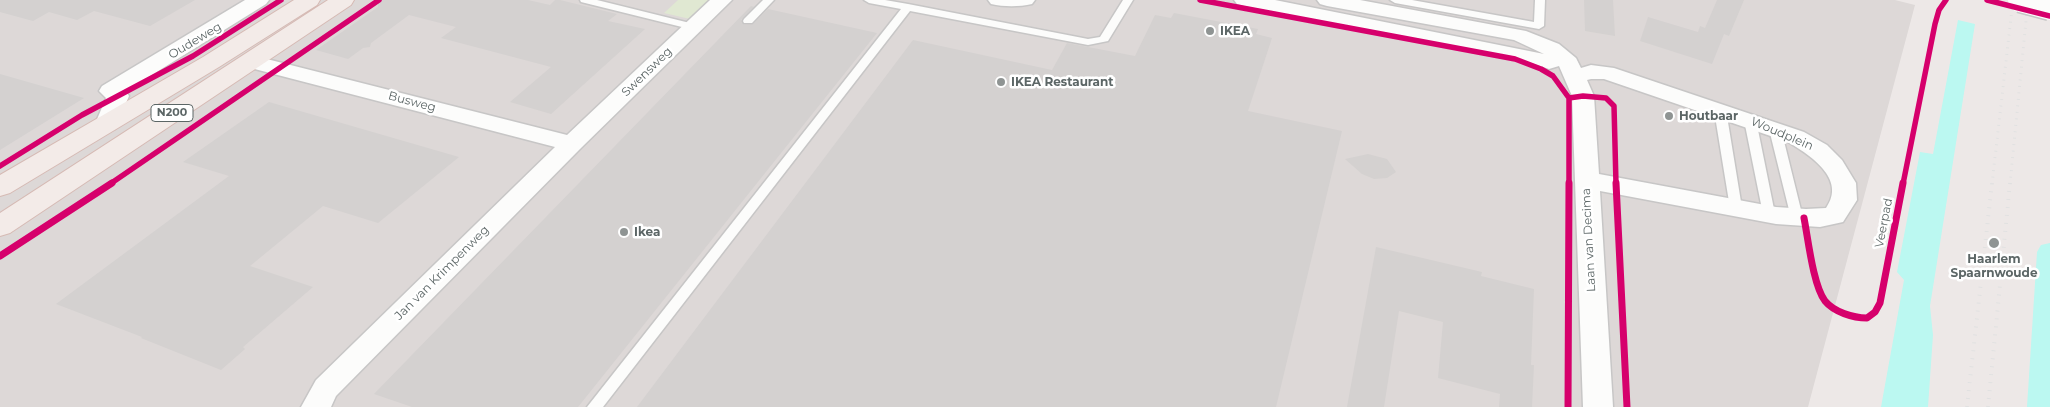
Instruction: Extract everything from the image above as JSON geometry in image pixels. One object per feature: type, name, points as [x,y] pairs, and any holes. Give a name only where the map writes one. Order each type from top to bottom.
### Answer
[{"type":"main road","name":"Oudeweg","points":[[4,187],[211,62],[308,0]]},
{"type":"main road","name":"N200","points":[[0,226],[343,0]]},
{"type":"main road","points":[[2020,0],[2050,8]]},
{"type":"street","name":"Oudeweg","points":[[107,124],[118,96],[110,91],[259,0]]},
{"type":"street","name":"Swensweg","points":[[572,144],[722,0]]},
{"type":"street","points":[[998,0],[1025,0]]},
{"type":"street","points":[[1244,0],[1530,56],[1573,76]]},
{"type":"street","name":"Laan van Decima","points":[[1327,0],[1383,4],[1519,35],[1552,50],[1568,63],[1583,96],[1598,407]]},
{"type":"street","name":"Busweg","points":[[251,62],[572,144]]},
{"type":"street","name":"Woudplein","points":[[1573,76],[1591,72],[1606,73],[1796,137],[1820,150],[1833,166],[1844,183],[1845,200],[1834,216],[1819,219],[1797,218],[1586,180]]},
{"type":"street","name":"Jan van Krimpenweg","points":[[316,407],[326,388],[572,144]]},
{"type":"lane","points":[[585,0],[694,27]]},
{"type":"lane","points":[[748,21],[769,0]]},
{"type":"lane","points":[[869,0],[1088,42],[1104,38],[1128,0]]},
{"type":"lane","points":[[1396,0],[1539,26],[1540,0]]},
{"type":"lane","points":[[594,407],[908,7]]},
{"type":"lane","points":[[1720,110],[1736,208]]},
{"type":"lane","points":[[1750,120],[1769,214]]},
{"type":"lane","points":[[1775,129],[1797,218]]},
{"type":"shaded area","points":[[0,0],[1895,0],[1915,5],[1808,407],[0,407]]},
{"type":"green space","points":[[678,0],[709,0],[690,19],[664,13]]},
{"type":"water","points":[[1958,20],[1975,24],[1930,306],[1933,335],[1928,407],[1881,407],[1904,280],[1897,272],[1920,152],[1933,154]]},
{"type":"building","points":[[0,0],[195,0],[150,26],[94,11],[77,20],[49,12],[33,21],[0,12]]},
{"type":"building","points":[[378,0],[528,0],[550,5],[555,0],[560,0],[617,14],[608,21],[645,29],[551,114],[510,102],[551,67],[441,38],[456,27],[409,15],[371,43],[370,47],[363,48],[348,59],[316,50],[378,7]]},
{"type":"building","points":[[1584,0],[1613,0],[1615,36],[1585,31]]},
{"type":"building","points":[[1717,0],[1744,0],[1729,36],[1724,34],[1712,64],[1640,41],[1648,17],[1698,32],[1700,26],[1705,28]]},
{"type":"building","name":"Ikea","points":[[751,6],[754,7],[741,20],[744,25],[753,24],[768,9],[877,33],[578,407],[412,407],[374,394]]},
{"type":"building","points":[[1174,13],[1258,29],[1256,34],[1272,38],[1248,111],[1342,131],[1276,407],[637,407],[913,40],[1052,70],[1067,43],[1135,56],[1155,15],[1171,18]]},
{"type":"building","points":[[0,74],[84,98],[0,150]]},
{"type":"building","points":[[269,102],[459,157],[378,223],[323,206],[250,266],[313,287],[243,347],[245,349],[221,370],[56,304],[229,176],[183,162]]},
{"type":"building","points":[[1368,154],[1387,159],[1396,172],[1387,178],[1374,179],[1362,174],[1345,159]]},
{"type":"building","points":[[1376,247],[1482,272],[1481,276],[1534,289],[1531,365],[1534,365],[1532,407],[1499,407],[1500,394],[1438,378],[1443,322],[1399,311],[1384,407],[1347,407]]},
{"type":"waterway","points":[[2042,407],[2050,252]]},
{"type":"railway","points":[[1992,184],[2013,0]]},
{"type":"railway","points":[[2010,184],[2028,0]]},
{"type":"railway","points":[[1967,407],[1992,183]]},
{"type":"railway","points":[[1988,407],[2010,183]]},
{"type":"cycle path","points":[[0,166],[82,115],[193,56],[281,0]]},
{"type":"cycle path","points":[[0,256],[62,217],[379,0]]},
{"type":"cycle path","points":[[1200,0],[1515,59],[1547,72],[1559,82],[1569,98],[1568,407]]},
{"type":"cycle path","name":"Veerpad","points":[[1804,218],[1818,286],[1825,301],[1837,310],[1851,316],[1860,318],[1872,316],[1878,308],[1881,297],[1935,24],[1939,10],[1946,0]]},
{"type":"cycle path","points":[[1987,0],[2050,16]]},
{"type":"cycle path","points":[[1569,98],[1583,96],[1606,98],[1614,106],[1627,407]]},
{"type":"place","name":"IKEA","points":[[1210,31]]},
{"type":"place","name":"IKEA Restaurant","points":[[1001,82]]},
{"type":"place","name":"Houtbaar","points":[[1669,116]]},
{"type":"place","name":"Ikea","points":[[624,232]]},
{"type":"place","name":"Haarlem Spaarnwoude","points":[[1994,243]]}]
